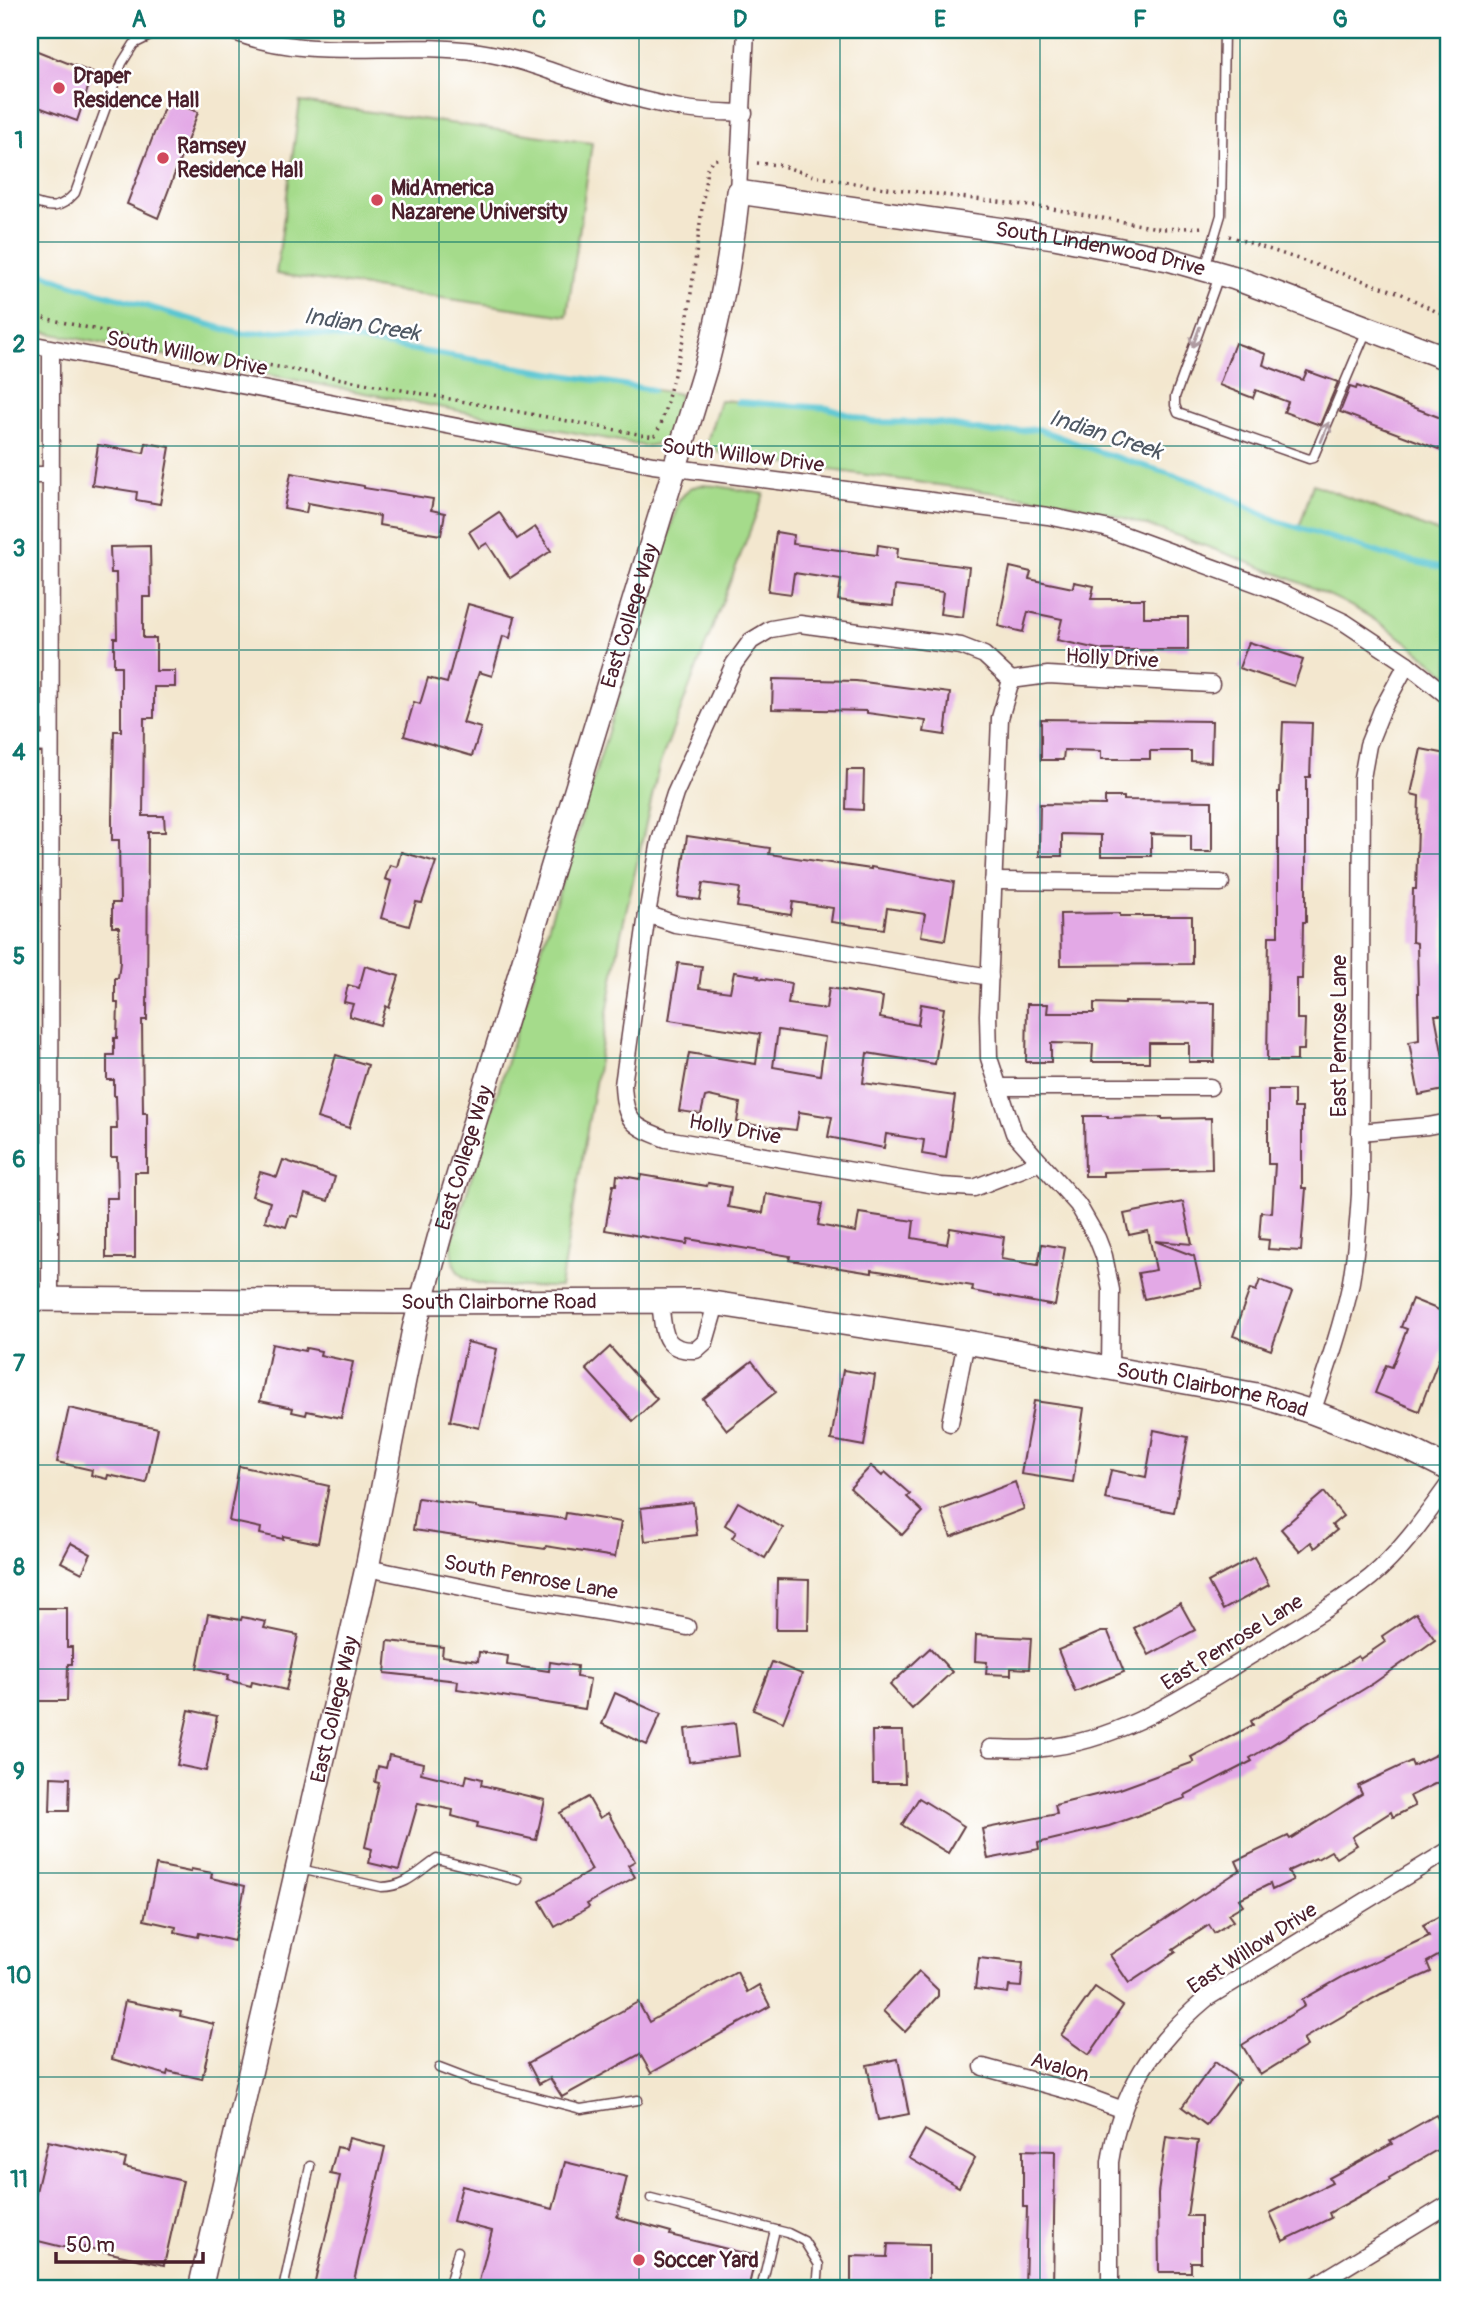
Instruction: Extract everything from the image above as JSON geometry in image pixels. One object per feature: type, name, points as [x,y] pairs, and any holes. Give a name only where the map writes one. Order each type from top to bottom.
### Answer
[{"type":"street","points":[[230,30],[282,45],[434,47],[480,52],[522,61],[645,101],[687,109],[744,113]]},
{"type":"street","name":"East College Way","points":[[200,2289],[367,1568],[414,1329],[717,322],[733,237],[738,192],[744,113],[745,31]]},
{"type":"street","name":"South Lindenwood Drive","points":[[738,192],[1066,239],[1135,252],[1213,271],[1449,359]]},
{"type":"street","points":[[30,344],[51,349],[50,744],[40,1299]]},
{"type":"street","name":"South Willow Drive","points":[[51,349],[653,465],[1048,516],[1105,528],[1285,594],[1344,622],[1407,664]]},
{"type":"street","points":[[30,475],[50,475]]},
{"type":"street","name":"Holly Drive","points":[[1040,1162],[974,1188],[941,1186],[666,1139],[636,1127],[624,1107],[623,1085],[660,841],[675,794],[734,664],[751,641],[771,629],[800,624],[961,646],[984,654],[1011,680],[1048,676],[1211,684]]},
{"type":"street","points":[[1407,664],[1449,697]]},
{"type":"street","name":"East Penrose Lane","points":[[1312,1412],[1350,1287],[1358,1233],[1362,779],[1368,745],[1382,710],[1407,664]]},
{"type":"street","points":[[1011,680],[1000,718],[989,1058],[1014,1133],[1078,1205],[1104,1256],[1111,1290],[1110,1367]]},
{"type":"street","points":[[30,743],[50,744]]},
{"type":"street","points":[[993,881],[1221,883]]},
{"type":"street","points":[[647,914],[675,924],[990,977]]},
{"type":"street","points":[[998,1087],[1210,1087]]},
{"type":"street","points":[[1360,1132],[1449,1122]]},
{"type":"street","name":"South Clairborne Road","points":[[40,1299],[699,1301],[966,1342],[1257,1395],[1409,1448],[1449,1469]]},
{"type":"street","points":[[660,1302],[669,1344],[681,1350],[696,1350],[705,1342],[716,1304]]},
{"type":"street","points":[[950,1423],[966,1342]]},
{"type":"street","name":"East Penrose Lane","points":[[990,1748],[1041,1749],[1063,1745],[1117,1730],[1157,1713],[1315,1616],[1371,1577],[1406,1542],[1449,1484]]},
{"type":"street","name":"South Penrose Lane","points":[[367,1568],[511,1597],[687,1627]]},
{"type":"street","name":"East Willow Drive","points":[[1110,2289],[1110,2162],[1113,2142],[1135,2079],[1155,2049],[1180,2021],[1207,1998],[1449,1850]]},
{"type":"street","name":"Avalon","points":[[983,2067],[1077,2093],[1123,2110]]},
{"type":"street","points":[[1309,2289],[1449,2204]]},
{"type":"lane","points":[[30,201],[56,207],[65,204],[75,193],[122,62],[134,44],[162,30]]},
{"type":"lane","points":[[1224,30],[1221,215],[1213,271],[1175,397],[1178,413],[1312,458],[1368,328]]},
{"type":"lane","points":[[298,1868],[381,1888],[393,1887],[413,1878],[437,1859],[518,1880]]},
{"type":"lane","points":[[439,2067],[473,2081],[581,2109],[638,2100]]},
{"type":"lane","points":[[284,2289],[310,2166]]},
{"type":"lane","points":[[651,2198],[775,2230],[804,2241],[819,2265],[817,2289]]},
{"type":"lane","points":[[761,2289],[775,2230]]},
{"type":"lane","points":[[448,2289],[458,2251]]},
{"type":"green space","points":[[300,102],[592,143],[567,316],[276,274]]},
{"type":"green space","points":[[30,268],[64,282],[241,334],[296,330],[680,394],[672,429],[668,435],[663,441],[645,446],[53,334],[30,328]]},
{"type":"green space","points":[[720,400],[828,408],[873,422],[938,423],[994,433],[1038,429],[1202,484],[1277,521],[1299,528],[1313,484],[1449,536],[1449,676],[1394,632],[1344,602],[1240,559],[1133,521],[1068,503],[724,455],[706,445]]},
{"type":"green space","points":[[701,485],[764,494],[659,766],[620,938],[560,1287],[506,1287],[478,1283],[467,1279],[457,1270],[452,1241],[679,500],[690,488]]},
{"type":"building","name":"Draper Residence Hall","points":[[30,48],[93,73],[77,121],[30,104]]},
{"type":"building","name":"Ramsey Residence Hall","points":[[167,100],[198,112],[158,218],[127,204]]},
{"type":"building","points":[[1235,343],[1266,354],[1263,365],[1303,380],[1307,371],[1338,382],[1320,425],[1284,412],[1288,402],[1256,390],[1253,398],[1219,385]]},
{"type":"building","points":[[1357,386],[1449,421],[1449,453],[1340,412],[1350,387],[1356,389]]},
{"type":"building","points":[[146,443],[170,447],[160,504],[136,500],[137,492],[92,485],[98,445],[144,453]]},
{"type":"building","points":[[291,473],[433,499],[431,510],[445,513],[441,535],[379,525],[380,516],[308,503],[306,513],[284,509]]},
{"type":"building","points":[[499,512],[517,539],[535,527],[551,551],[510,578],[487,543],[479,548],[469,532]]},
{"type":"building","points":[[776,532],[794,535],[793,544],[877,555],[878,545],[898,548],[897,558],[969,567],[963,617],[940,614],[943,592],[895,586],[893,606],[861,603],[838,600],[841,580],[794,573],[791,594],[768,591]]},
{"type":"building","points":[[150,546],[151,597],[143,597],[143,638],[156,638],[156,671],[175,671],[175,687],[154,687],[154,718],[144,718],[143,816],[164,816],[165,832],[148,832],[147,1020],[142,1020],[147,1172],[135,1172],[135,1258],[106,1258],[106,1198],[118,1198],[117,1157],[111,1157],[111,1129],[117,1129],[116,1096],[114,1080],[107,1080],[107,1055],[114,1055],[114,1038],[117,1038],[118,1003],[115,1003],[115,978],[118,978],[120,962],[119,927],[112,927],[112,903],[120,903],[119,840],[112,840],[112,818],[114,731],[121,731],[121,666],[114,666],[114,638],[117,638],[116,573],[111,573],[110,547]]},
{"type":"building","points":[[1010,567],[1031,572],[1029,579],[1073,588],[1074,582],[1094,586],[1091,599],[1144,599],[1144,617],[1188,617],[1188,650],[1102,650],[1057,640],[1062,619],[1028,612],[1023,632],[998,626]]},
{"type":"building","points":[[468,604],[515,617],[510,638],[503,636],[492,676],[479,672],[463,723],[481,728],[472,756],[404,736],[414,702],[420,704],[428,678],[447,683]]},
{"type":"building","points":[[1249,642],[1303,660],[1294,686],[1239,668]]},
{"type":"building","points":[[773,679],[856,681],[950,693],[945,735],[924,732],[926,721],[867,711],[772,709]]},
{"type":"building","points":[[1041,719],[1212,721],[1211,762],[1191,761],[1191,751],[1150,751],[1150,759],[1101,759],[1101,751],[1064,750],[1063,760],[1041,760]]},
{"type":"building","points":[[1283,722],[1312,723],[1310,777],[1306,777],[1306,922],[1303,922],[1302,979],[1297,979],[1297,1019],[1305,1019],[1304,1050],[1297,1050],[1297,1061],[1267,1061],[1269,936],[1278,936],[1278,792]]},
{"type":"building","points":[[1421,749],[1447,754],[1444,766],[1449,767],[1448,871],[1444,871],[1443,962],[1448,962],[1448,1015],[1435,1015],[1449,1089],[1419,1095],[1409,1042],[1419,1040],[1417,943],[1412,942],[1419,796],[1411,794]]},
{"type":"building","points":[[847,770],[864,770],[863,810],[846,809]]},
{"type":"building","points":[[1105,797],[1124,797],[1124,800],[1212,801],[1212,852],[1191,852],[1191,835],[1151,834],[1151,856],[1101,856],[1101,835],[1062,834],[1062,856],[1039,856],[1040,804],[1105,805]]},
{"type":"building","points":[[687,836],[770,848],[769,854],[871,867],[954,882],[945,940],[921,936],[925,914],[887,908],[884,929],[831,922],[833,908],[793,902],[791,915],[737,907],[740,888],[703,883],[700,900],[678,897]]},
{"type":"building","points":[[401,852],[436,862],[422,903],[416,902],[409,926],[381,918],[391,881],[385,879],[390,865],[397,867]]},
{"type":"building","points":[[1120,913],[1120,916],[1192,916],[1192,964],[1061,965],[1060,914]]},
{"type":"building","points":[[678,963],[702,966],[699,988],[730,992],[734,972],[791,983],[788,1004],[826,1009],[829,988],[883,997],[880,1018],[918,1025],[921,1004],[944,1008],[935,1064],[867,1053],[863,1083],[955,1096],[946,1158],[922,1154],[924,1140],[886,1134],[884,1148],[828,1137],[832,1117],[799,1112],[796,1130],[760,1126],[737,1122],[740,1103],[709,1096],[705,1097],[701,1114],[679,1111],[689,1053],[756,1064],[760,1034],[669,1020]],"holes":[[[778,1030],[825,1037],[820,1075],[773,1067]]]},
{"type":"building","points":[[365,966],[399,976],[389,1008],[386,1006],[380,1025],[349,1016],[353,1004],[344,1002],[348,985],[359,988]]},
{"type":"building","points":[[1094,1003],[1215,1003],[1214,1062],[1189,1062],[1189,1043],[1149,1043],[1149,1062],[1092,1062],[1093,1044],[1051,1043],[1051,1062],[1026,1062],[1027,1004],[1048,1004],[1047,1013],[1094,1013]]},
{"type":"building","points":[[336,1055],[368,1065],[349,1128],[317,1118]]},
{"type":"building","points":[[1268,1090],[1294,1090],[1294,1108],[1302,1108],[1302,1188],[1306,1188],[1301,1251],[1268,1249],[1269,1240],[1259,1239],[1261,1212],[1272,1213],[1275,1164],[1268,1164]]},
{"type":"building","points":[[1084,1116],[1211,1118],[1212,1169],[1103,1172],[1103,1176],[1085,1176]]},
{"type":"building","points":[[283,1160],[335,1177],[328,1201],[305,1194],[298,1217],[290,1215],[286,1227],[265,1221],[270,1202],[252,1196],[260,1172],[277,1177]]},
{"type":"building","points":[[617,1175],[640,1179],[641,1175],[707,1186],[708,1183],[731,1187],[728,1207],[763,1213],[766,1194],[822,1204],[818,1225],[856,1232],[859,1213],[914,1221],[912,1238],[947,1244],[950,1228],[1004,1237],[1001,1259],[1038,1265],[1042,1244],[1065,1248],[1055,1306],[972,1291],[973,1286],[789,1260],[790,1256],[688,1239],[687,1244],[605,1230]]},
{"type":"building","points":[[1183,1202],[1192,1244],[1155,1241],[1194,1256],[1201,1287],[1144,1299],[1138,1273],[1156,1270],[1148,1231],[1129,1235],[1124,1214]]},
{"type":"building","points":[[1260,1280],[1292,1292],[1271,1350],[1233,1336],[1250,1289],[1256,1291]]},
{"type":"building","points":[[1412,1299],[1449,1314],[1449,1332],[1419,1411],[1375,1393],[1386,1365],[1392,1367],[1407,1329],[1401,1327]]},
{"type":"building","points":[[467,1342],[497,1349],[479,1428],[450,1421]]},
{"type":"building","points":[[272,1344],[305,1351],[306,1348],[321,1351],[320,1355],[353,1362],[341,1418],[307,1411],[306,1415],[292,1412],[293,1408],[260,1401]]},
{"type":"building","points":[[610,1347],[657,1399],[633,1421],[586,1369]]},
{"type":"building","points":[[752,1361],[776,1392],[727,1430],[703,1399]]},
{"type":"building","points":[[843,1370],[875,1375],[864,1446],[831,1440]]},
{"type":"building","points":[[1034,1401],[1084,1408],[1073,1482],[1021,1474]]},
{"type":"building","points":[[69,1408],[158,1428],[146,1483],[108,1475],[107,1479],[91,1475],[92,1470],[57,1462]]},
{"type":"building","points":[[1154,1430],[1188,1437],[1174,1512],[1105,1499],[1111,1470],[1146,1477]]},
{"type":"building","points":[[239,1466],[329,1486],[318,1543],[260,1534],[261,1528],[229,1521]]},
{"type":"building","points":[[871,1466],[882,1476],[885,1472],[910,1494],[907,1497],[923,1512],[902,1535],[850,1488]]},
{"type":"building","points":[[1015,1482],[1024,1509],[951,1537],[941,1510]]},
{"type":"building","points":[[1324,1492],[1343,1516],[1332,1525],[1337,1530],[1315,1548],[1311,1542],[1300,1551],[1281,1529]]},
{"type":"building","points":[[418,1498],[565,1519],[566,1513],[621,1522],[615,1557],[413,1530]]},
{"type":"building","points":[[693,1502],[697,1535],[645,1541],[641,1508]]},
{"type":"building","points":[[738,1502],[783,1528],[765,1558],[732,1538],[736,1532],[725,1525]]},
{"type":"building","points":[[71,1543],[91,1554],[82,1573],[61,1562]]},
{"type":"building","points":[[1254,1557],[1269,1585],[1223,1610],[1208,1582]]},
{"type":"building","points":[[777,1579],[809,1580],[808,1630],[776,1630]]},
{"type":"building","points":[[1180,1603],[1195,1630],[1149,1655],[1134,1628]]},
{"type":"building","points":[[36,1608],[67,1608],[67,1647],[72,1647],[72,1664],[68,1664],[67,1701],[30,1701],[30,1621]]},
{"type":"building","points":[[1416,1613],[1435,1640],[1374,1683],[1250,1758],[1252,1761],[1185,1795],[1186,1798],[1109,1826],[1038,1843],[1039,1849],[988,1859],[982,1829],[1057,1814],[1055,1805],[1120,1789],[1194,1762],[1191,1757],[1253,1725],[1251,1721],[1358,1656],[1360,1659],[1385,1642],[1382,1636]]},
{"type":"building","points":[[208,1614],[266,1622],[264,1628],[298,1635],[286,1690],[252,1682],[251,1686],[227,1680],[229,1675],[197,1668]]},
{"type":"building","points":[[1101,1632],[1108,1632],[1124,1672],[1075,1692],[1058,1650]]},
{"type":"building","points":[[976,1635],[1031,1638],[1029,1669],[1011,1668],[1011,1675],[986,1674],[987,1662],[975,1661]]},
{"type":"building","points":[[388,1641],[443,1647],[442,1656],[478,1661],[479,1652],[508,1656],[507,1665],[549,1671],[550,1662],[577,1666],[576,1677],[590,1679],[585,1709],[457,1689],[458,1681],[385,1673]]},
{"type":"building","points":[[930,1648],[952,1672],[912,1709],[890,1685]]},
{"type":"building","points":[[772,1662],[802,1674],[783,1722],[753,1710]]},
{"type":"building","points":[[615,1693],[661,1714],[647,1745],[602,1724]]},
{"type":"building","points":[[189,1710],[217,1716],[206,1771],[177,1765]]},
{"type":"building","points":[[735,1723],[739,1756],[689,1762],[685,1729]]},
{"type":"building","points":[[872,1731],[903,1731],[905,1783],[873,1783]]},
{"type":"building","points":[[1449,1748],[1449,1777],[1410,1796],[1415,1806],[1393,1817],[1391,1812],[1352,1837],[1357,1845],[1336,1858],[1331,1851],[1288,1871],[1293,1880],[1272,1890],[1270,1884],[1239,1899],[1243,1905],[1228,1914],[1233,1921],[1214,1933],[1209,1925],[1173,1949],[1176,1952],[1129,1983],[1110,1955],[1240,1870],[1236,1861],[1288,1836],[1290,1839],[1362,1794],[1358,1786],[1411,1761],[1413,1766]]},
{"type":"building","points":[[389,1755],[423,1763],[421,1773],[465,1784],[467,1775],[482,1779],[481,1785],[545,1800],[536,1840],[477,1827],[478,1823],[452,1816],[453,1810],[418,1803],[399,1870],[369,1863],[372,1849],[365,1847],[379,1783],[375,1782],[378,1766],[386,1768]]},
{"type":"building","points":[[51,1777],[70,1778],[69,1811],[50,1811]]},
{"type":"building","points":[[588,1797],[600,1818],[608,1813],[635,1861],[628,1865],[635,1877],[587,1904],[589,1907],[555,1927],[540,1901],[592,1870],[560,1813]]},
{"type":"building","points":[[919,1798],[964,1826],[948,1853],[902,1825]]},
{"type":"building","points":[[156,1865],[190,1872],[191,1869],[212,1873],[211,1878],[245,1886],[234,1941],[199,1933],[198,1937],[175,1932],[176,1927],[144,1920]]},
{"type":"building","points":[[1449,1911],[1449,1950],[1427,1962],[1431,1972],[1381,1994],[1303,2039],[1307,2046],[1260,2075],[1242,2045],[1305,2006],[1302,2000],[1346,1975],[1429,1936],[1423,1925]]},
{"type":"building","points":[[979,1958],[1023,1963],[1021,1987],[1009,1986],[1008,1993],[975,1989]]},
{"type":"building","points":[[737,1972],[747,1992],[759,1985],[770,2006],[651,2073],[640,2054],[562,2097],[550,2078],[539,2084],[528,2063],[638,2002],[649,2022]]},
{"type":"building","points":[[919,1972],[938,1990],[938,1996],[905,2032],[883,2011]]},
{"type":"building","points":[[1095,1987],[1123,2006],[1089,2055],[1061,2035]]},
{"type":"building","points":[[125,2001],[181,2012],[180,2016],[214,2024],[202,2079],[168,2071],[167,2075],[112,2059]]},
{"type":"building","points":[[898,2059],[909,2114],[878,2120],[867,2065]]},
{"type":"building","points":[[1215,2062],[1239,2080],[1206,2125],[1182,2107]]},
{"type":"building","points":[[1436,2115],[1449,2137],[1449,2143],[1389,2178],[1390,2180],[1329,2213],[1331,2218],[1283,2241],[1270,2213],[1332,2183],[1329,2178],[1392,2144],[1390,2141]]},
{"type":"building","points":[[925,2130],[975,2158],[959,2187],[909,2158]]},
{"type":"building","points":[[1166,2137],[1198,2141],[1187,2216],[1201,2216],[1201,2262],[1191,2262],[1191,2272],[1159,2272],[1158,2193]]},
{"type":"building","points":[[349,2138],[385,2147],[352,2289],[313,2289],[340,2176],[330,2174],[337,2147],[346,2149]]},
{"type":"building","points":[[48,2141],[126,2159],[124,2167],[183,2181],[164,2265],[84,2247],[83,2252],[30,2239],[30,2217]]},
{"type":"building","points":[[1023,2150],[1055,2151],[1053,2289],[1025,2289],[1027,2207],[1023,2207]]},
{"type":"building","points":[[565,2162],[627,2177],[617,2217],[671,2232],[670,2235],[756,2256],[748,2289],[477,2289],[492,2231],[453,2221],[462,2186],[553,2209]]},
{"type":"building","points":[[888,2244],[929,2245],[929,2289],[851,2289],[851,2256],[887,2257]]},
{"type":"waterway","name":"Indian Creek","points":[[30,268],[64,282],[241,334],[296,330],[653,390]]},
{"type":"waterway","name":"Indian Creek","points":[[738,402],[828,408],[873,422],[938,423],[994,433],[1038,429],[1202,484],[1277,521],[1393,557],[1449,569]]},
{"type":"place","name":"Draper Residence Hall","points":[[59,88]]},
{"type":"place","name":"Ramsey Residence Hall","points":[[163,158]]},
{"type":"place","name":"MidAmerica Nazarene University","points":[[377,200]]},
{"type":"place","name":"Soccer Yard","points":[[639,2260]]}]
